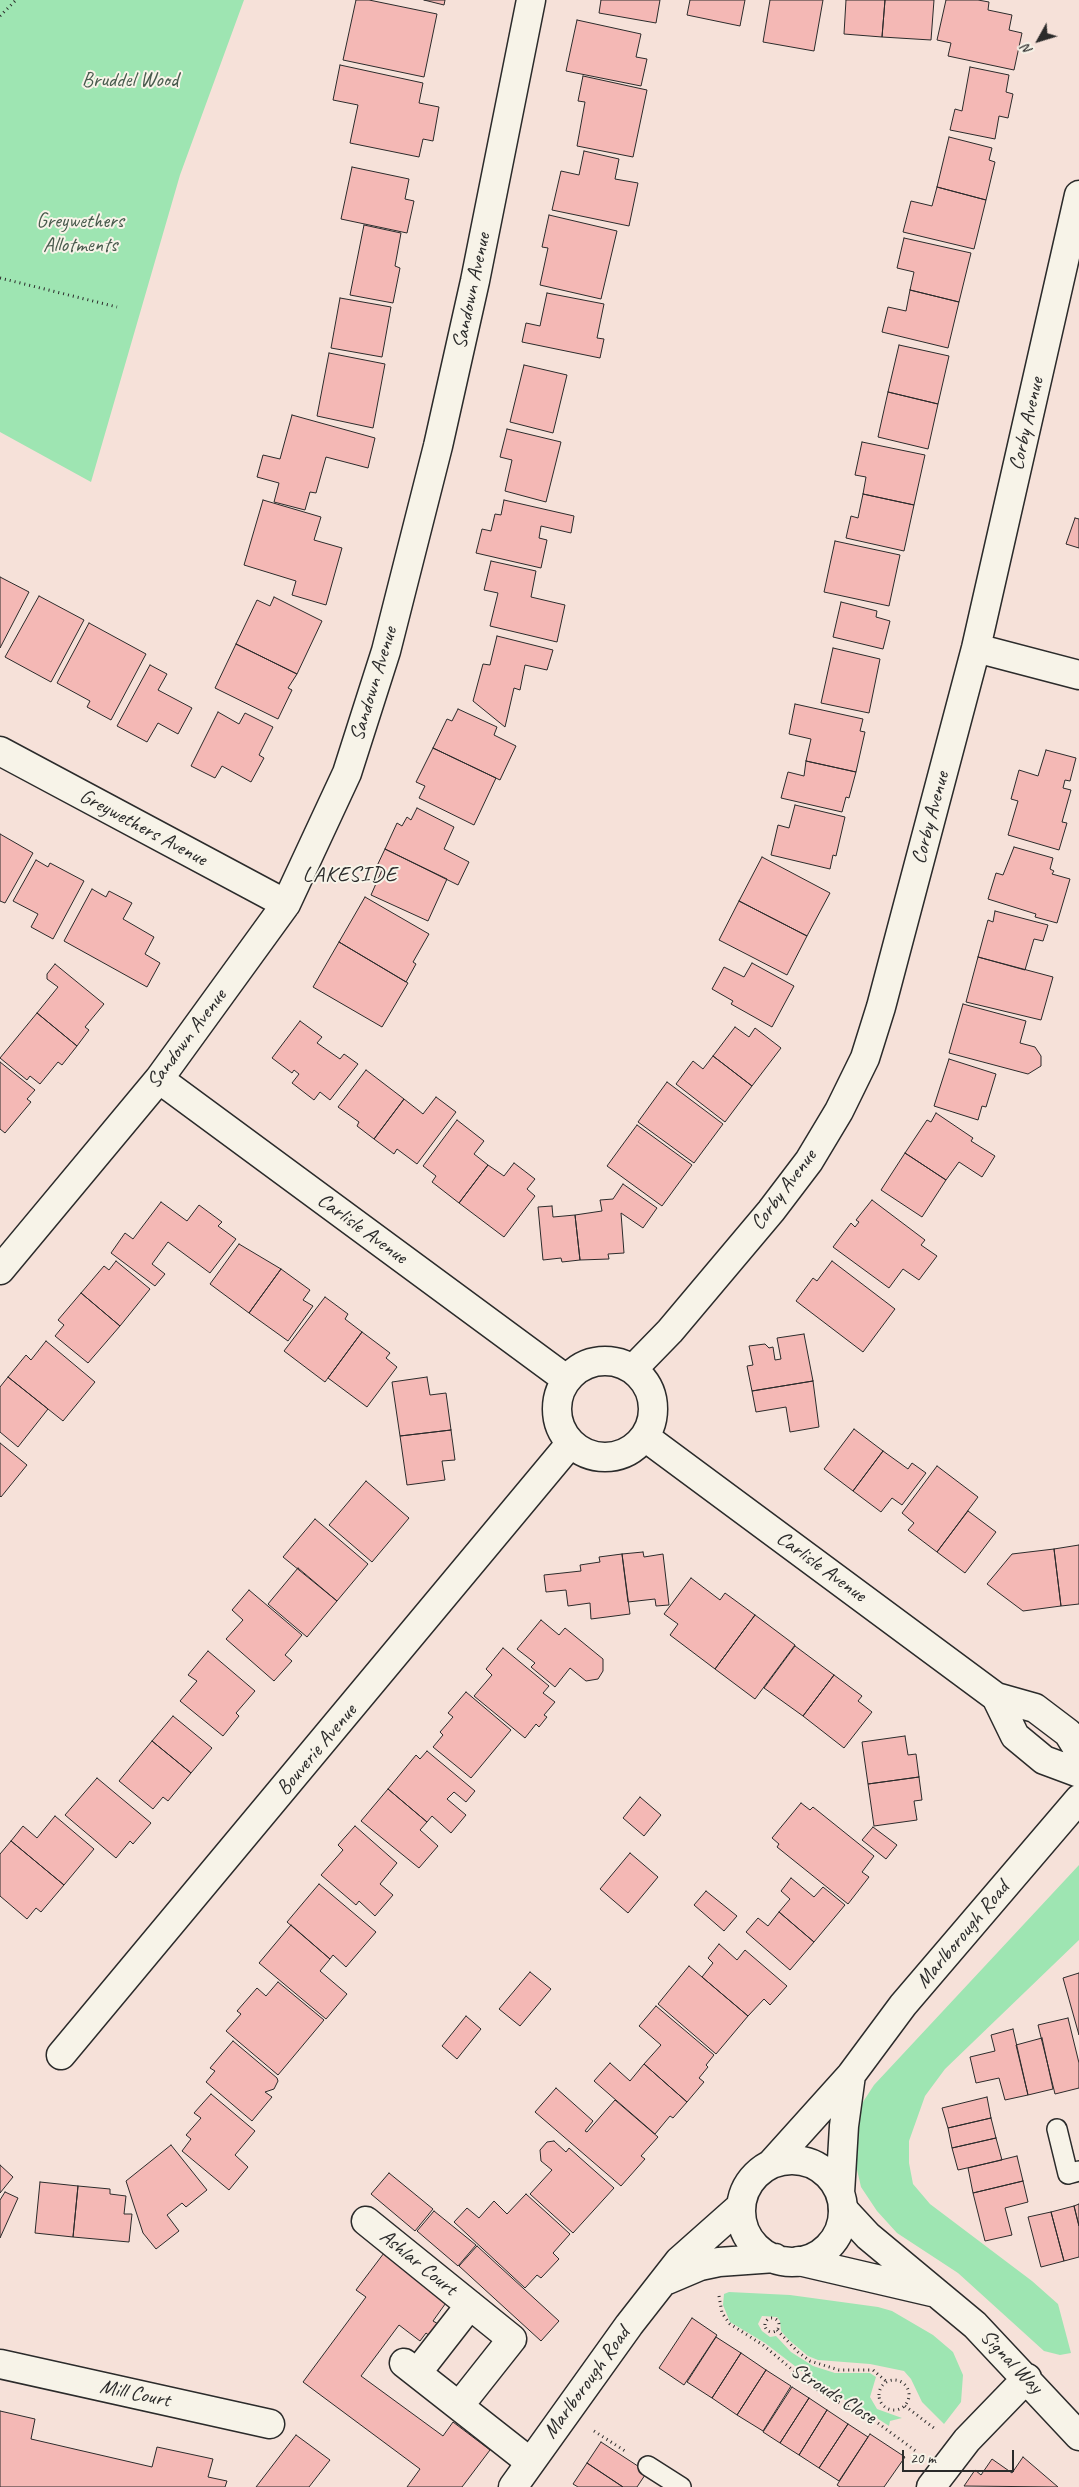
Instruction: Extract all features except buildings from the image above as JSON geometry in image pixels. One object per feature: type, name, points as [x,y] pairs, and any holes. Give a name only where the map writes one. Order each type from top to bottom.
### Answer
[{"type":"street","name":"Sandown Avenue","points":[[0,1270],[159,1079],[286,904],[326,822],[347,773],[386,651],[438,446],[475,281],[532,0]]},
{"type":"street","name":"Corby Avenue","points":[[633,1369],[676,1324],[771,1211],[809,1161],[839,1112],[865,1058],[881,1008],[976,648],[1079,195]]},
{"type":"street","points":[[976,648],[1079,675]]},
{"type":"street","name":"Greywethers Avenue","points":[[0,751],[286,904]]},
{"type":"street","name":"Carlisle Avenue","points":[[159,1079],[566,1380]]},
{"type":"street","points":[[605,1361],[619,1363],[633,1369],[644,1380],[651,1393],[654,1408],[651,1423],[645,1437],[635,1447],[623,1454],[609,1458],[595,1457],[570,1444],[562,1432],[557,1419],[556,1405],[566,1380],[577,1369],[590,1363],[605,1361]]},
{"type":"street","name":"Carlisle Avenue","points":[[645,1437],[996,1697],[1035,1708],[1068,1733],[1079,1751]]},
{"type":"street","name":"Bouverie Avenue","points":[[61,2055],[570,1444]]},
{"type":"street","name":"Carlisle Avenue","points":[[996,1697],[1015,1736],[1044,1760],[1079,1773]]},
{"type":"street","name":"Marlborough Road","points":[[770,2165],[851,2075],[903,2005],[1079,1799]]},
{"type":"street","name":"Marlborough Road","points":[[842,2201],[844,2126],[851,2075]]},
{"type":"street","points":[[786,2160],[803,2161],[819,2167],[832,2179],[842,2201],[842,2224],[831,2243],[814,2257],[787,2260],[760,2250],[749,2238],[743,2222],[741,2206],[746,2189],[756,2175],[770,2165],[786,2160]]},
{"type":"street","name":"Signal Way","points":[[842,2201],[868,2236],[975,2325],[1027,2378],[1079,2436]]},
{"type":"street","name":"Marlborough Road","points":[[513,2487],[645,2304],[679,2261],[741,2206]]},
{"type":"street","name":"Ashlar Court","points":[[366,2221],[512,2339],[459,2406]]},
{"type":"street","name":"Marlborough Road","points":[[664,2282],[683,2272],[719,2262],[787,2260]]},
{"type":"street","name":"Signal Way","points":[[787,2260],[938,2294]]},
{"type":"street","name":"Ashlar Court","points":[[470,2305],[411,2368],[530,2462]]},
{"type":"street","name":"Mill Court","points":[[0,2364],[270,2424]]},
{"type":"street","points":[[937,2479],[967,2440],[1027,2378]]},
{"type":"lane","points":[[1057,2129],[1068,2174],[1079,2171]]},
{"type":"lane","points":[[648,2466],[681,2487]]},
{"type":"path","points":[[0,16],[16,0]]},
{"type":"path","points":[[0,278],[117,307]]},
{"type":"path","name":"Strouds Close","points":[[718,2288],[722,2314],[730,2324],[757,2341],[813,2387],[832,2400],[873,2419],[937,2479]]},
{"type":"path","points":[[777,2330],[770,2332],[767,2330],[765,2324],[768,2320],[776,2320],[777,2330],[798,2352],[810,2361],[840,2370],[873,2370],[887,2382],[899,2381],[908,2388],[908,2401],[901,2409],[891,2410],[880,2402],[879,2393],[887,2382]]},
{"type":"path","points":[[589,2428],[648,2466]]},
{"type":"green space","points":[[0,0],[244,0],[180,175],[91,482],[0,432]]},
{"type":"green space","points":[[1079,1865],[1079,1940],[945,2069],[925,2096],[909,2141],[909,2163],[913,2184],[930,2204],[1032,2281],[1058,2304],[1071,2353],[1060,2355],[1044,2351],[958,2273],[897,2233],[877,2211],[861,2187],[855,2161],[854,2128],[861,2105],[874,2085]]},
{"type":"green space","points":[[729,2292],[790,2295],[878,2307],[892,2311],[933,2335],[953,2352],[963,2375],[961,2402],[944,2424],[922,2402],[911,2379],[904,2371],[870,2364],[818,2360],[808,2356],[789,2340],[781,2331],[780,2321],[777,2317],[762,2316],[758,2324],[762,2331],[770,2337],[776,2336],[791,2352],[813,2366],[835,2373],[870,2373],[876,2377],[870,2397],[877,2409],[902,2418],[890,2421],[889,2426],[857,2405],[830,2393],[765,2343],[730,2322],[723,2305],[724,2294]]},
{"type":"district","name":"LAKESIDE","points":[[350,875]]},
{"type":"park label","name":"Bruddel Wood","points":[[130,80]]},
{"type":"park label","name":"Greywethers Allotments","points":[[80,233]]}]
